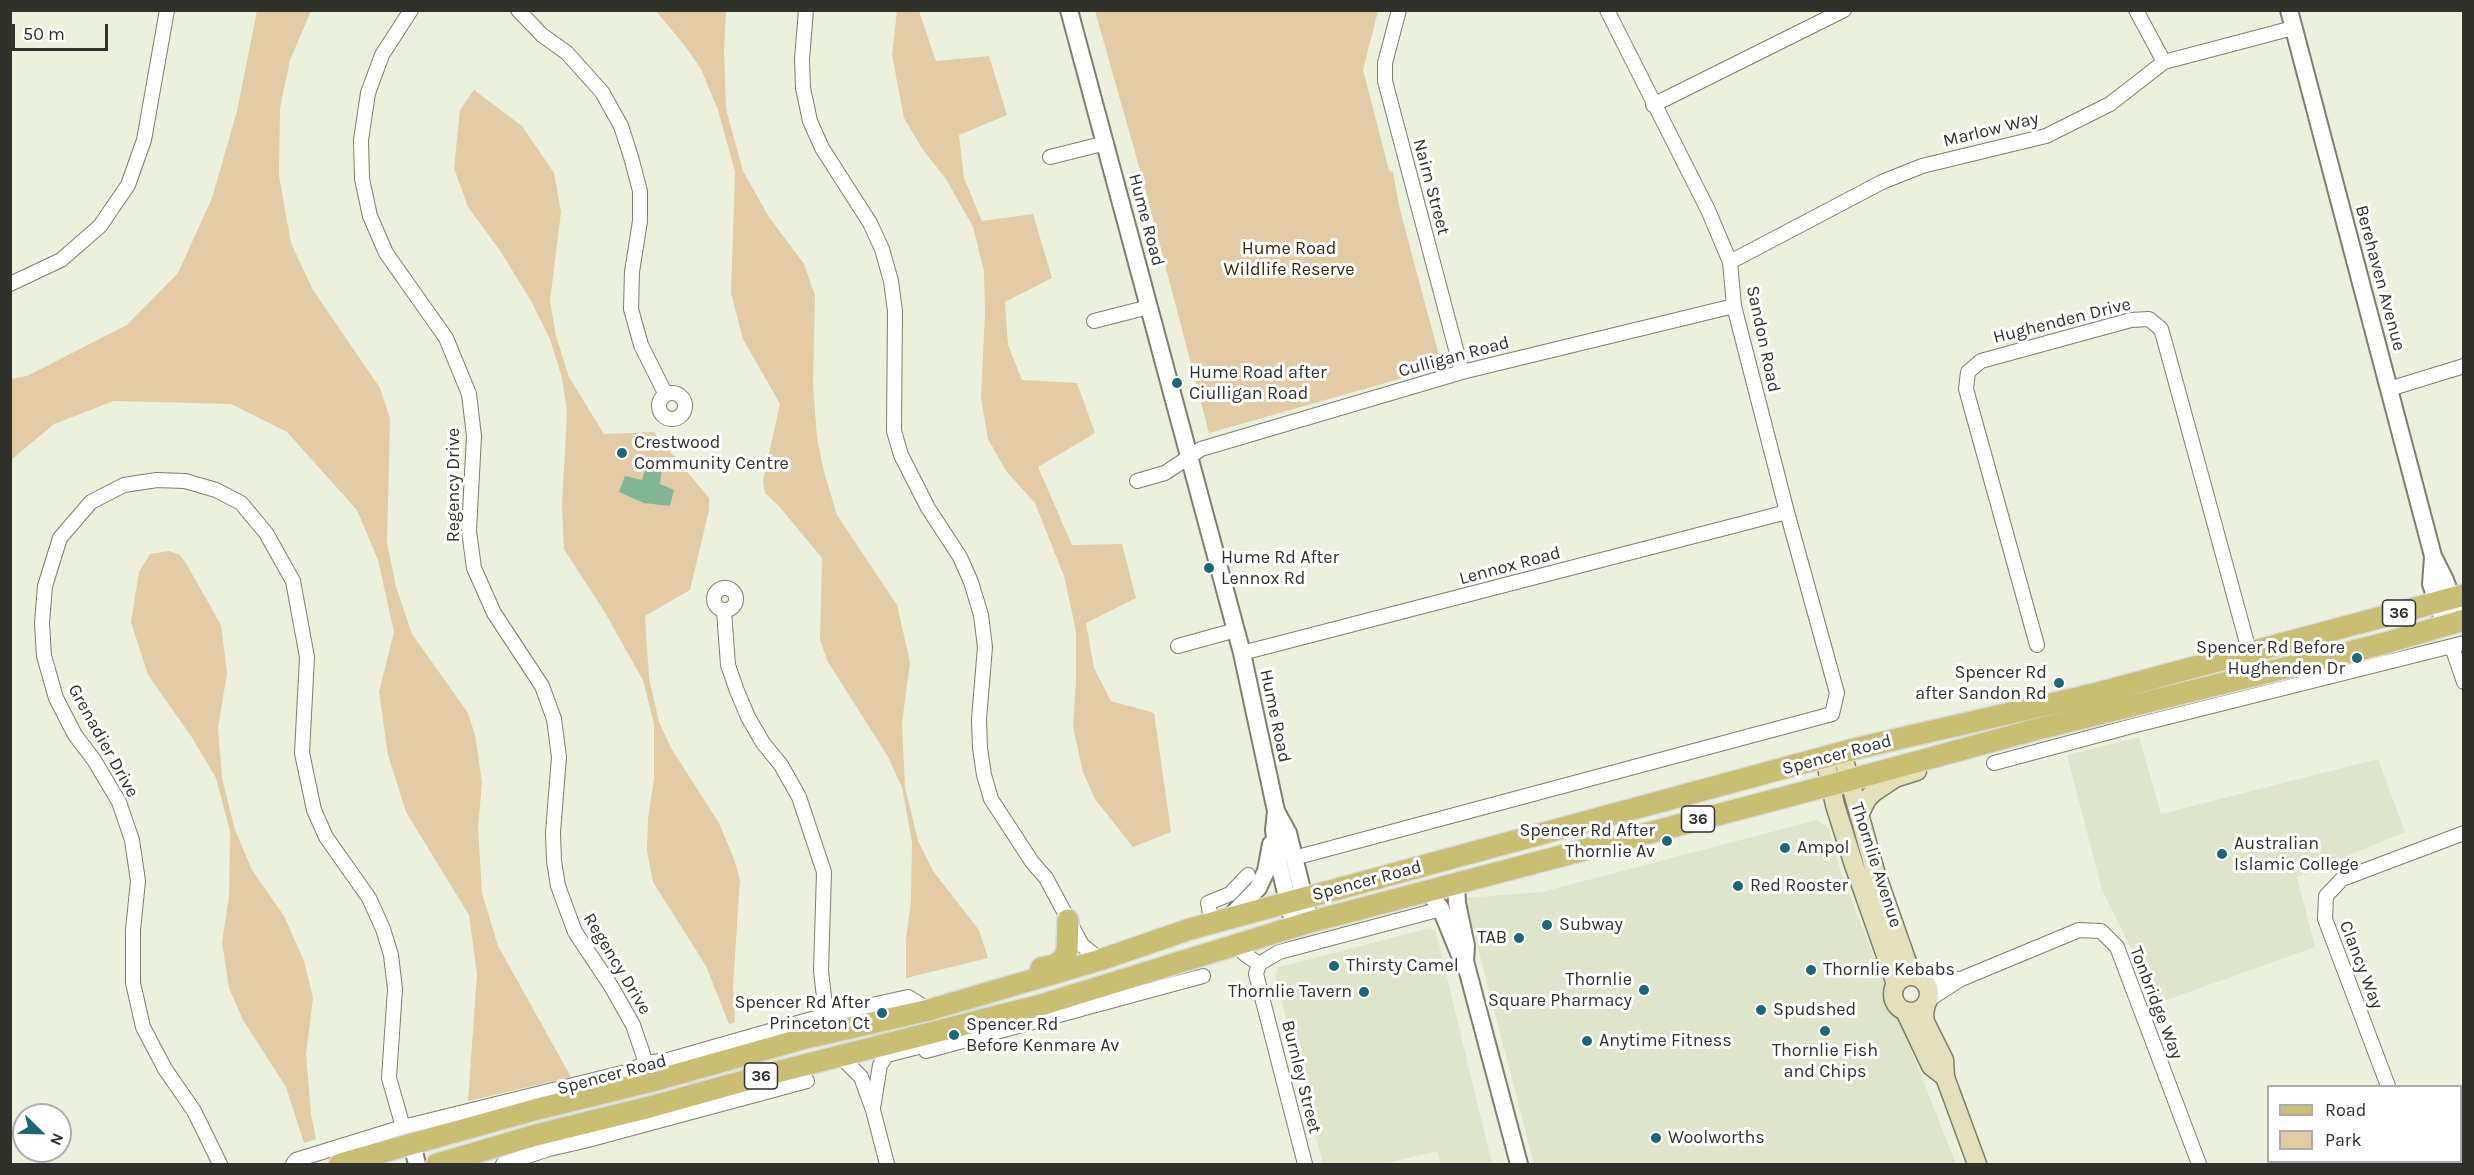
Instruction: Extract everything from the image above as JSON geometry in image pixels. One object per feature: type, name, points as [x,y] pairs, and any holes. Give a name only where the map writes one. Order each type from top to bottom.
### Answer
[{"type":"main road","name":"Spencer Road","points":[[340,1164],[830,1023],[929,1010],[954,1003],[1072,958],[1100,960],[1140,945],[1295,900],[1833,755],[1944,727],[2094,694],[2451,599]]},
{"type":"main road","name":"Spencer Road","points":[[437,1164],[543,1142],[650,1107],[938,1030],[1005,1022],[1041,1005],[1302,924],[2030,731],[2382,644],[2456,622]]},
{"type":"main road","name":"Thornlie Avenue","points":[[1833,755],[1854,865],[1896,984],[1893,997],[1897,1006],[1905,1011],[1930,1066],[1945,1077]]},
{"type":"main road","points":[[1859,815],[1867,799],[1879,788],[1895,778],[1931,766],[1940,755]]},
{"type":"main road","name":"Thornlie Avenue","points":[[1840,783],[1859,815],[1875,871],[1908,965],[1923,990],[1925,1022],[1944,1060],[1945,1077],[1977,1164]]},
{"type":"main road","points":[[1478,852],[1503,855],[1620,825],[1635,836]]},
{"type":"main road","points":[[1876,928],[1890,911]]},
{"type":"main road","points":[[1068,920],[1072,958],[1090,974],[1100,977],[1209,945],[1235,945]]},
{"type":"main road","points":[[1896,984],[1904,977],[1923,990],[1917,1011],[1905,1011]]},
{"type":"main road","points":[[830,1023],[861,1035],[994,1001],[999,1005],[1005,1022]]},
{"type":"street","points":[[10,284],[61,260],[100,226],[128,185],[144,140],[167,10]]},
{"type":"street","name":"Regency Drive","points":[[411,10],[382,55],[368,93],[361,140],[362,179],[370,216],[386,253],[446,338],[469,394],[474,436],[470,531],[474,568],[494,613],[542,686],[555,719],[559,757],[553,832],[558,886],[574,932],[611,986],[633,1025],[646,1063]]},
{"type":"street","points":[[518,10],[542,35],[567,53],[602,92],[621,126],[632,157],[640,191],[640,221],[632,272],[632,309],[641,345],[665,393]]},
{"type":"street","points":[[806,10],[802,59],[803,88],[810,121],[822,148],[870,224],[882,249],[891,281],[895,311],[894,430],[901,455],[927,508],[960,556],[981,615],[985,647],[979,718],[980,748],[991,799],[1032,862],[1046,878],[1068,920],[1075,928],[1082,945],[1100,960]]},
{"type":"street","name":"Hume Road","points":[[1069,10],[1242,653],[1276,811],[1288,833],[1294,858],[1295,900]]},
{"type":"street","name":"Nairn Street","points":[[1399,10],[1385,63],[1385,81],[1462,372]]},
{"type":"street","name":"Sandon Road","points":[[1294,858],[1832,714],[1837,693],[1734,306],[1730,262],[1708,210],[1607,10]]},
{"type":"street","points":[[1653,105],[1844,10]]},
{"type":"street","points":[[2136,10],[2164,62]]},
{"type":"street","name":"Berehaven Avenue","points":[[2289,10],[2433,556],[2451,599],[2456,622]]},
{"type":"street","name":"Marlow Way","points":[[1730,262],[1882,182],[1912,170],[2046,136],[2110,104],[2164,62],[2293,28]]},
{"type":"street","points":[[1050,157],[1106,142]]},
{"type":"street","name":"Culligan Road","points":[[1188,459],[1201,449],[1462,372],[1734,306]]},
{"type":"street","points":[[1094,321],[1149,308]]},
{"type":"street","name":"Hughenden Drive","points":[[2037,645],[1966,389],[1968,372],[1981,361],[2139,318],[2149,319],[2157,324],[2164,339],[2256,676]]},
{"type":"street","points":[[2389,388],[2463,366]]},
{"type":"street","points":[[1137,481],[1165,473],[1188,459]]},
{"type":"street","name":"Grenadier Drive","points":[[220,1164],[194,1111],[165,1069],[143,1027],[133,982],[133,930],[138,881],[132,840],[119,801],[94,760],[75,735],[56,698],[44,656],[42,623],[45,586],[60,537],[91,502],[124,485],[157,480],[185,481],[216,490],[241,503],[266,533],[292,580],[308,657],[302,753],[314,810],[326,837],[369,898],[383,929],[391,955],[395,989],[389,1078],[416,1144]]},
{"type":"street","name":"Lennox Road","points":[[1242,653],[1787,512]]},
{"type":"street","points":[[724,611],[728,665],[737,691],[763,743],[781,765],[799,797],[824,872],[821,971],[830,1023]]},
{"type":"street","points":[[1178,646],[1236,630]]},
{"type":"street","points":[[1994,763],[2136,725],[2458,645],[2463,682]]},
{"type":"street","name":"Hume Road","points":[[1220,921],[1258,888],[1266,871],[1276,811]]},
{"type":"street","name":"Hume Road","points":[[1274,830],[1302,924]]},
{"type":"street","name":"Clancy Way","points":[[2388,1085],[2325,919],[2326,896],[2342,879],[2463,833]]},
{"type":"street","points":[[1220,921],[1208,903],[1230,894],[1248,875]]},
{"type":"street","points":[[1456,883],[1456,903],[1466,946],[1465,961],[1519,1164]]},
{"type":"street","points":[[1428,891],[1441,909],[1456,949],[1465,961]]},
{"type":"street","points":[[1235,945],[1259,964],[1279,952],[1441,909]]},
{"type":"street","name":"Tonbridge Way","points":[[1923,990],[1938,978],[1961,979],[2079,930],[2101,932],[2117,947],[2199,1164]]},
{"type":"street","name":"Burnley Street","points":[[1259,964],[1256,974],[1305,1164]]},
{"type":"street","name":"Spencer Road","points":[[926,1051],[1005,1022],[1203,976]]},
{"type":"street","name":"Spencer Road","points":[[293,1164],[296,1160],[416,1144],[626,1072],[646,1063],[830,1023]]},
{"type":"street","points":[[873,1110],[880,1065],[887,1055],[920,1046],[938,1030]]},
{"type":"street","points":[[840,1056],[861,1077],[873,1110],[887,1164]]},
{"type":"street","points":[[753,1096],[765,1075]]},
{"type":"street","name":"Spencer Road","points":[[503,1164],[543,1142],[807,1082]]},
{"type":"street","points":[[416,1144],[437,1164]]},
{"type":"shaded area","points":[[647,464],[662,468],[660,484],[674,490],[670,506],[644,503],[619,492],[625,476],[642,480]]},
{"type":"shaded area","name":"Australian Islamic College","points":[[2139,737],[2161,814],[2378,759],[2405,832],[2297,877],[2315,947],[2158,1003],[2102,890],[2067,755]]},
{"type":"shaded area","points":[[1817,820],[1829,829],[1841,873],[1956,1164],[1534,1164],[1465,898],[1542,892]]},
{"type":"shaded area","points":[[1430,928],[1436,932],[1492,1164],[1441,1164],[1437,1151],[1383,1164],[1323,1164],[1275,975],[1279,967]]},
{"type":"green space","points":[[257,11],[311,11],[290,60],[280,108],[279,176],[291,243],[313,290],[380,388],[390,419],[387,543],[396,587],[412,634],[468,713],[475,735],[482,782],[478,828],[482,893],[498,946],[571,1077],[468,1101],[477,974],[469,915],[406,812],[388,755],[379,692],[394,632],[378,560],[357,510],[287,432],[231,404],[114,401],[54,424],[11,460],[11,379],[27,376],[127,325],[178,273],[212,198],[237,111]]},
{"type":"green space","points":[[656,11],[726,11],[724,50],[726,109],[743,171],[769,217],[804,264],[815,296],[813,385],[817,438],[824,472],[837,515],[897,605],[910,662],[902,723],[905,787],[918,841],[933,871],[979,930],[988,958],[906,978],[912,842],[902,787],[887,755],[828,662],[820,640],[822,558],[778,505],[765,493],[763,480],[780,404],[743,339],[731,293],[735,172],[718,110],[701,69]]},
{"type":"green space","points":[[897,11],[919,11],[936,61],[989,56],[1007,115],[959,135],[964,178],[982,221],[1033,214],[1052,278],[1005,302],[1008,345],[1022,380],[1077,383],[1095,433],[1038,467],[1072,545],[1122,544],[1136,598],[1086,623],[1094,668],[1111,701],[1154,713],[1171,832],[1133,847],[1095,799],[1083,772],[1073,727],[1076,631],[1064,576],[1035,503],[1006,471],[988,439],[981,398],[985,313],[984,271],[973,227],[946,179],[923,150],[904,118],[892,55]]},
{"type":"green space","name":"Hume Road Wildlife Reserve","points":[[1095,11],[1378,11],[1363,70],[1389,170],[1393,172],[1399,206],[1442,367],[1209,433],[1144,184]]},
{"type":"green space","points":[[474,90],[522,126],[554,173],[561,212],[550,301],[556,336],[569,377],[604,434],[654,432],[709,498],[709,510],[690,590],[645,616],[649,678],[659,722],[671,748],[719,823],[740,880],[733,986],[735,1023],[729,1024],[706,966],[653,882],[647,851],[648,819],[654,779],[654,724],[643,680],[604,611],[564,549],[562,506],[567,412],[562,378],[550,339],[531,301],[501,252],[468,207],[454,168],[460,110]]},
{"type":"green space","points":[[169,551],[180,555],[221,625],[227,673],[218,728],[222,778],[235,830],[252,870],[284,916],[304,961],[313,998],[306,1054],[311,1115],[316,1139],[304,1143],[286,1087],[243,1020],[229,988],[222,942],[229,897],[230,831],[216,778],[191,736],[148,675],[131,622],[139,572],[150,554]]},
{"type":"place","name":"Hume Road after Ciulligan Road","points":[[1177,383]]},
{"type":"place","name":"Crestwood Community Centre","points":[[622,453]]},
{"type":"place","name":"Hume Rd After Lennox Rd","points":[[1209,568]]},
{"type":"place","name":"Spencer Rd Before Hughenden Dr","points":[[2357,658]]},
{"type":"place","name":"Spencer Rd after Sandon Rd","points":[[2059,683]]},
{"type":"place","name":"Spencer Rd After Thornlie Av","points":[[1667,841]]},
{"type":"place","name":"Ampol","points":[[1785,848]]},
{"type":"place","name":"Australian Islamic College","points":[[2222,854]]},
{"type":"place","name":"Red Rooster","points":[[1738,886]]},
{"type":"place","name":"Subway","points":[[1547,925]]},
{"type":"place","name":"TAB","points":[[1519,938]]},
{"type":"place","name":"Thirsty Camel","points":[[1334,966]]},
{"type":"place","name":"Thornlie Kebabs","points":[[1811,970]]},
{"type":"place","name":"Thornlie Square Pharmacy","points":[[1644,990]]},
{"type":"place","name":"Thornlie Tavern","points":[[1364,992]]},
{"type":"place","name":"Spudshed","points":[[1761,1010]]},
{"type":"place","name":"Spencer Rd After Princeton Ct","points":[[882,1013]]},
{"type":"place","name":"Thornlie Fish and Chips","points":[[1825,1031]]},
{"type":"place","name":"Spencer Rd Before Kenmare Av","points":[[954,1035]]},
{"type":"place","name":"Anytime Fitness","points":[[1587,1041]]},
{"type":"place","name":"Woolworths","points":[[1656,1138]]}]
